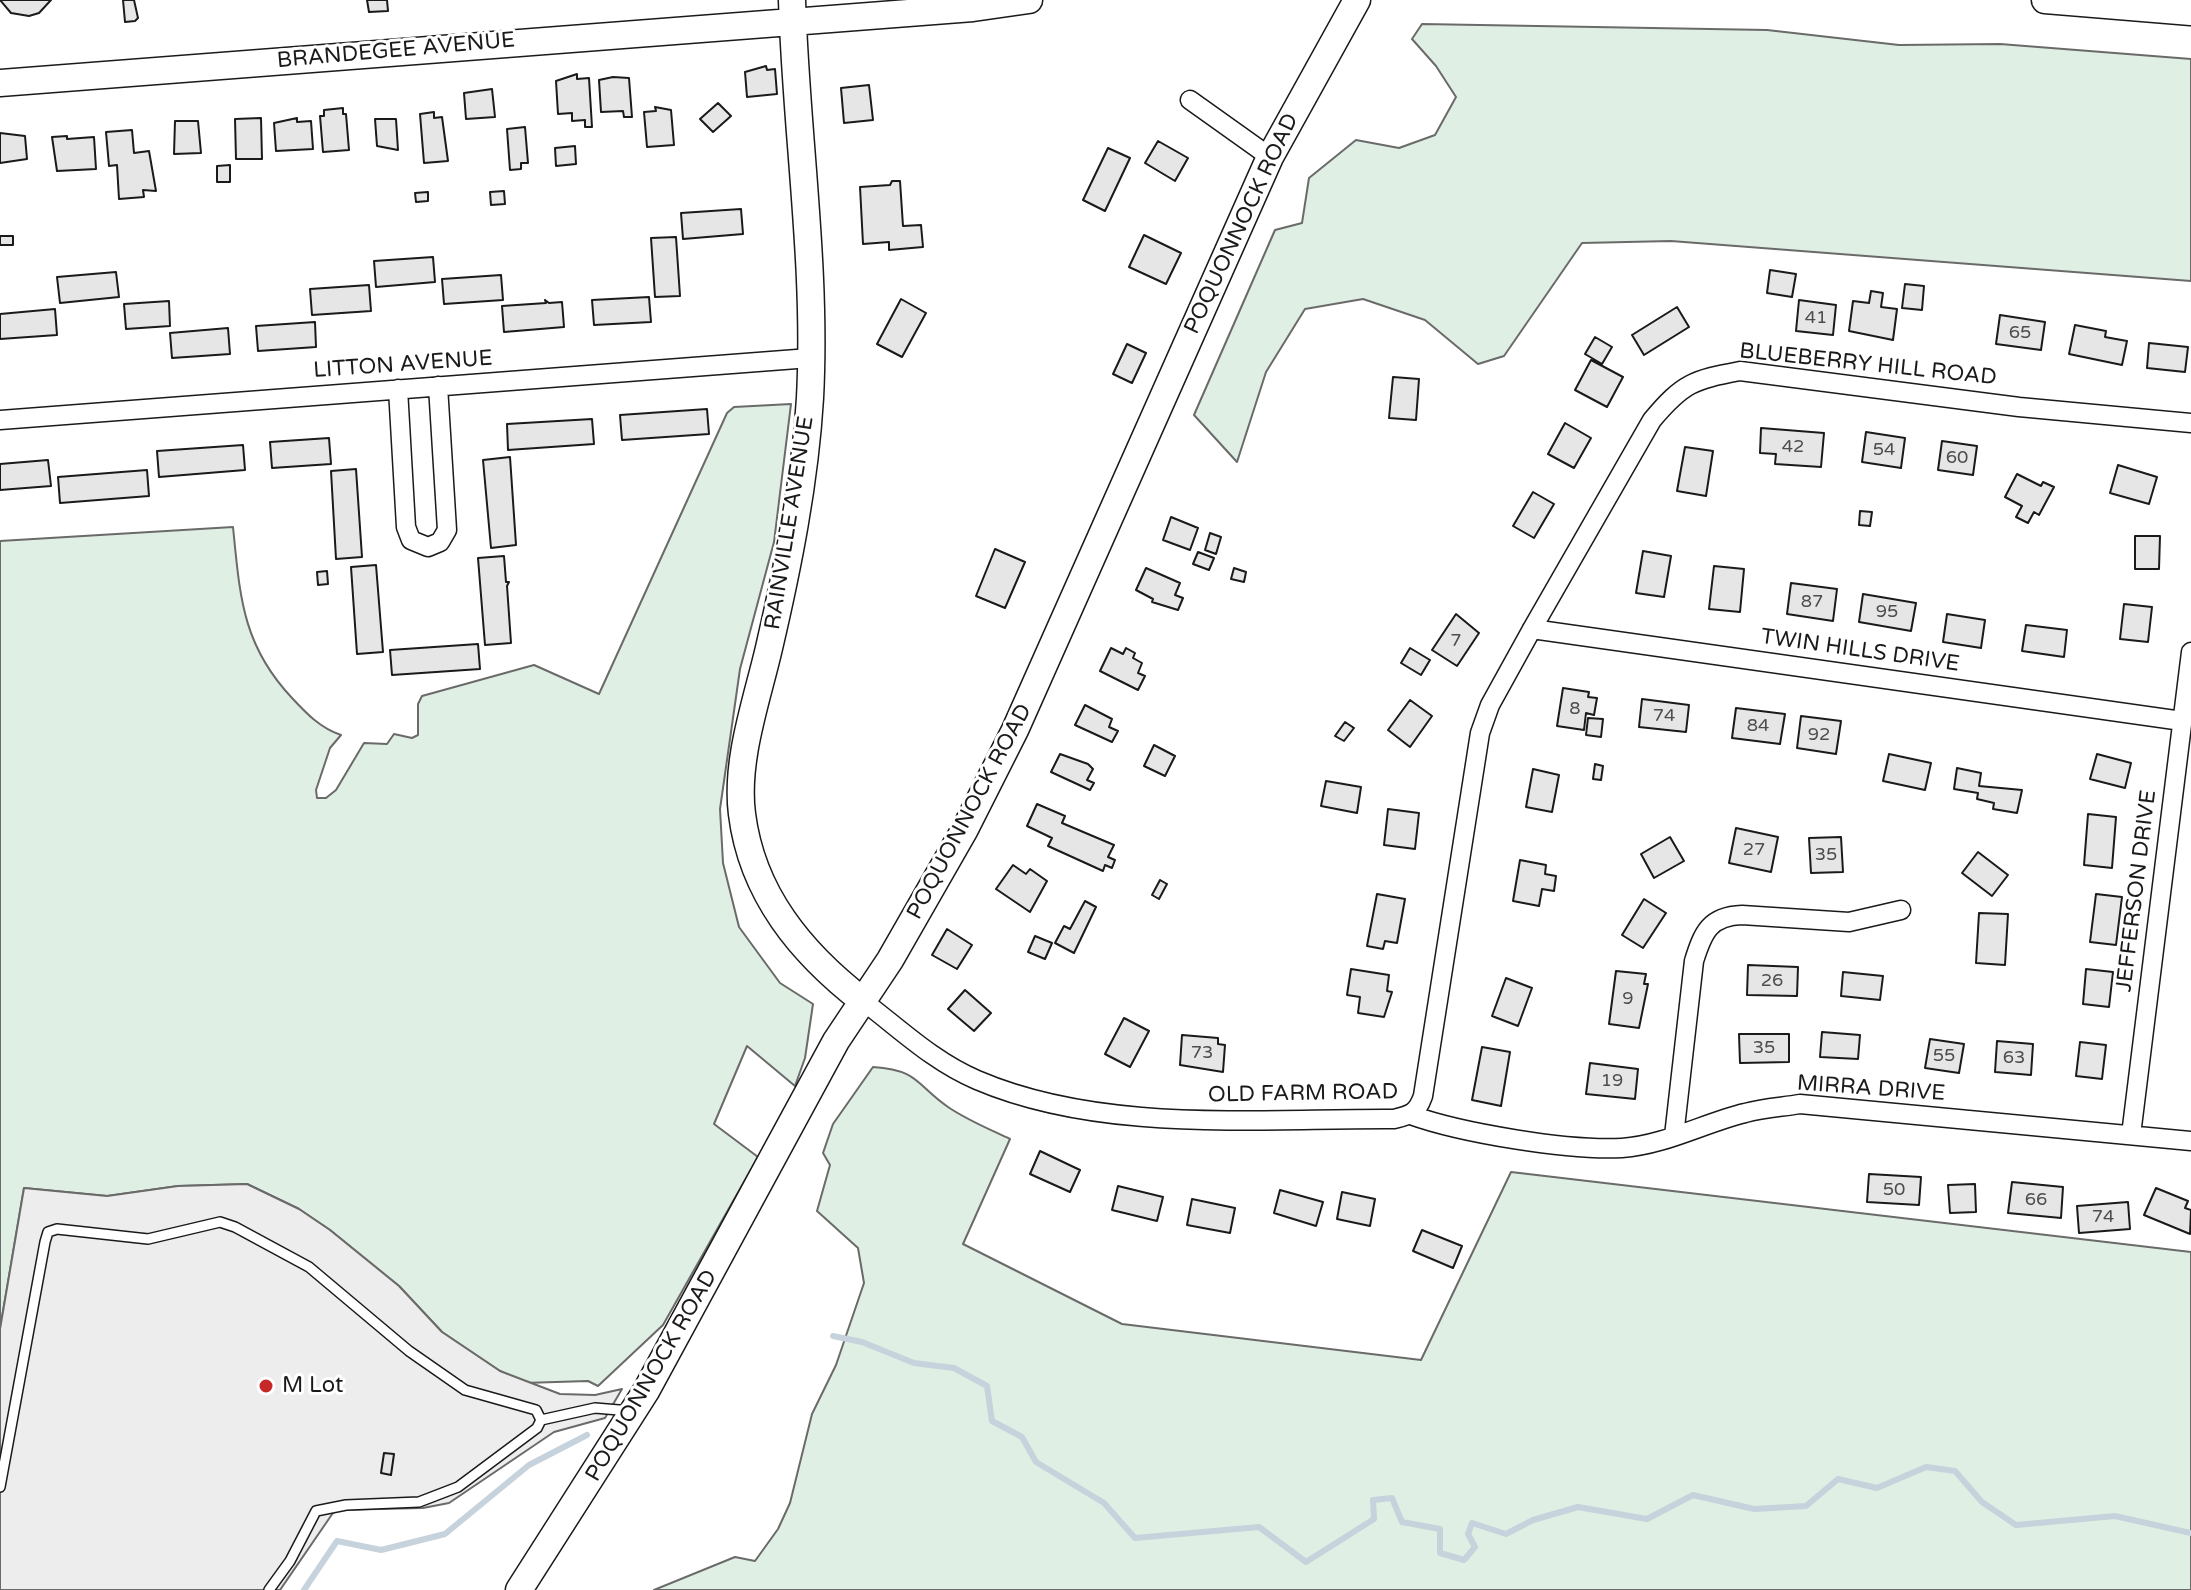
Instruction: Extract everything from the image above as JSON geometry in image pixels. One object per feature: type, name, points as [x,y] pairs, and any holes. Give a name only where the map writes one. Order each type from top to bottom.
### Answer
[{"type":"main road","name":"BRANDEGEE AVENUE","points":[[0,83],[792,10],[1029,0]]},
{"type":"main road","name":"POQUONNOCK ROAD","points":[[519,1590],[634,1412],[836,1041],[890,960],[958,842],[1015,730],[1270,157],[1357,0]]},
{"type":"main road","points":[[2045,0],[2191,12]]},
{"type":"main road","name":"RAINVILLE AVENUE","points":[[792,10],[808,242],[810,398],[799,494],[744,759],[742,813],[749,854],[787,930],[830,975],[863,1001]]},
{"type":"street","points":[[1190,100],[1270,157]]},
{"type":"street","name":"LITTON AVENUE","points":[[0,420],[810,358]]},
{"type":"street","name":"BLUEBERRY HILL ROAD","points":[[1532,629],[1652,420],[1677,391],[1704,378],[1740,371],[2019,407],[2191,423]]},
{"type":"street","points":[[398,389],[407,534],[416,544],[428,547],[440,542],[447,530],[438,386]]},
{"type":"street","name":"OLD FARM ROAD","points":[[863,1001],[941,1062],[978,1081],[1027,1097],[1126,1114],[1210,1120],[1394,1119],[1411,1115],[1419,1109],[1423,1096],[1480,733],[1490,705],[1532,629]]},
{"type":"street","name":"TWIN HILLS DRIVE","points":[[1532,629],[2182,721]]},
{"type":"street","name":"JEFFERSON DRIVE","points":[[2131,1135],[2191,652]]},
{"type":"street","points":[[1674,1136],[1694,961],[1702,936],[1712,921],[1726,915],[1742,915],[1849,922],[1901,910]]},
{"type":"street","name":"MIRRA DRIVE","points":[[1411,1115],[1443,1126],[1584,1146],[1623,1148],[1674,1136],[1746,1112],[1800,1104],[2191,1141]]},
{"type":"lane","points":[[0,1487],[45,1242],[48,1232],[57,1229],[148,1239],[220,1222],[235,1227],[309,1267],[409,1351],[465,1390],[536,1410],[541,1420]]},
{"type":"lane","points":[[541,1420],[595,1408],[634,1412]]},
{"type":"lane","points":[[269,1590],[290,1561],[316,1511],[346,1505],[419,1502],[458,1487],[537,1428],[541,1420]]},
{"type":"green space","points":[[1422,24],[1767,30],[1899,45],[2000,44],[2191,59],[2191,281],[1671,241],[1582,243],[1504,356],[1478,364],[1425,320],[1363,299],[1305,309],[1266,372],[1237,462],[1194,415],[1275,230],[1302,223],[1309,178],[1356,140],[1399,148],[1435,135],[1456,97],[1436,66],[1412,39]]},
{"type":"green space","points":[[791,404],[774,542],[740,669],[720,809],[723,863],[739,927],[780,983],[813,1004],[805,1058],[795,1086],[747,1046],[714,1124],[758,1157],[663,1325],[598,1386],[588,1381],[524,1383],[500,1371],[442,1332],[399,1286],[330,1230],[299,1209],[247,1184],[178,1186],[107,1196],[24,1188],[0,1329],[0,541],[233,527],[246,618],[263,659],[275,678],[303,709],[320,724],[341,735],[330,748],[316,790],[317,798],[326,798],[336,790],[364,743],[387,744],[394,734],[412,738],[418,735],[418,704],[422,696],[534,665],[599,694],[727,413],[734,407]]},
{"type":"green space","points":[[873,1067],[909,1075],[955,1112],[1010,1139],[963,1244],[1122,1324],[1421,1360],[1511,1172],[2191,1252],[2191,1590],[654,1590],[735,1557],[755,1561],[778,1529],[790,1503],[812,1414],[836,1365],[864,1283],[858,1248],[817,1211],[830,1165],[823,1153],[833,1124]]},
{"type":"shaded area","name":"M Lot","points":[[247,1184],[299,1209],[330,1230],[399,1286],[442,1332],[500,1371],[560,1394],[595,1395],[622,1389],[605,1418],[554,1432],[449,1503],[423,1508],[335,1510],[280,1590],[0,1590],[0,1329],[24,1188],[107,1196],[178,1186]]},
{"type":"building","points":[[0,0],[51,0],[39,13],[29,16],[11,13]]},
{"type":"building","points":[[123,0],[134,0],[138,18],[135,21],[125,22]]},
{"type":"building","points":[[367,0],[387,0],[388,11],[369,12]]},
{"type":"building","points":[[766,66],[767,70],[775,69],[777,94],[747,97],[745,72]]},
{"type":"building","points":[[577,74],[577,79],[589,78],[592,127],[585,127],[585,120],[572,121],[572,113],[558,114],[556,81]]},
{"type":"building","points":[[629,78],[632,117],[624,117],[623,111],[601,112],[599,80]]},
{"type":"building","points":[[869,85],[873,120],[844,123],[841,88]]},
{"type":"building","points":[[492,89],[495,117],[466,119],[464,93]]},
{"type":"building","points":[[718,103],[731,116],[713,132],[700,119]]},
{"type":"building","points":[[655,107],[671,110],[674,145],[647,147],[644,112],[656,111]]},
{"type":"building","points":[[343,108],[349,150],[323,152],[320,116],[324,116],[324,110]]},
{"type":"building","points":[[434,112],[434,118],[442,117],[448,161],[424,163],[420,114]]},
{"type":"building","points":[[261,118],[262,159],[236,159],[235,119]]},
{"type":"building","points":[[297,118],[297,122],[311,121],[313,149],[276,151],[274,123]]},
{"type":"building","points":[[375,119],[396,119],[398,150],[377,146]]},
{"type":"building","points":[[175,121],[198,121],[201,153],[174,154]]},
{"type":"building","points":[[525,127],[528,163],[521,163],[521,169],[510,170],[507,129]]},
{"type":"building","points":[[132,130],[134,153],[149,151],[156,191],[143,190],[144,197],[119,199],[117,165],[109,166],[106,132]]},
{"type":"building","points":[[0,133],[25,136],[27,159],[0,163]]},
{"type":"building","points":[[67,136],[67,139],[94,137],[96,169],[57,171],[52,137]]},
{"type":"building","points":[[1158,141],[1188,158],[1175,181],[1145,163]]},
{"type":"building","points":[[575,146],[576,164],[556,166],[555,148]]},
{"type":"building","points":[[1108,148],[1130,158],[1105,211],[1083,200]]},
{"type":"building","points":[[230,165],[230,182],[217,182],[217,166]]},
{"type":"building","points":[[892,181],[900,181],[903,226],[921,225],[923,247],[889,250],[889,242],[863,244],[860,187],[890,185]]},
{"type":"building","points":[[504,191],[505,204],[491,205],[490,192]]},
{"type":"building","points":[[428,192],[428,201],[416,202],[415,193]]},
{"type":"building","points":[[741,209],[743,234],[683,239],[681,213]]},
{"type":"building","points":[[1144,235],[1181,253],[1166,284],[1129,267]]},
{"type":"building","points":[[0,236],[13,236],[13,245],[0,245]]},
{"type":"building","points":[[676,237],[680,296],[655,297],[651,238]]},
{"type":"building","points":[[433,257],[435,282],[376,287],[374,261]]},
{"type":"building","points":[[1770,270],[1796,274],[1792,297],[1767,293]]},
{"type":"building","points":[[116,272],[119,297],[60,303],[57,277]]},
{"type":"building","points":[[501,275],[503,300],[444,304],[442,279]]},
{"type":"building","points":[[1905,284],[1924,286],[1922,310],[1902,308]]},
{"type":"building","points":[[369,285],[371,311],[312,315],[310,289]]},
{"type":"building","points":[[1871,291],[1883,293],[1881,307],[1897,309],[1893,340],[1849,331],[1853,301],[1869,303]]},
{"type":"building","points":[[649,297],[651,322],[594,325],[592,300]]},
{"type":"building","points":[[901,299],[926,313],[902,357],[877,344]]},
{"type":"building","points":[[545,300],[549,303],[562,302],[564,327],[504,332],[502,306],[546,303]]},
{"type":"building","points":[[1799,300],[1836,305],[1833,335],[1796,331]]},
{"type":"building","points":[[169,301],[170,326],[126,329],[124,304]]},
{"type":"building","points":[[1677,307],[1689,327],[1644,355],[1632,335]]},
{"type":"building","points":[[55,309],[57,335],[0,339],[0,314]]},
{"type":"building","points":[[2000,315],[2045,322],[2041,350],[1996,344]]},
{"type":"building","points":[[315,322],[316,347],[258,351],[256,326]]},
{"type":"building","points":[[2075,325],[2106,331],[2105,337],[2127,341],[2122,365],[2069,354]]},
{"type":"building","points":[[228,328],[230,354],[172,358],[170,333]]},
{"type":"building","points":[[1595,337],[1612,347],[1602,364],[1585,354]]},
{"type":"building","points":[[2149,343],[2188,347],[2185,372],[2147,368]]},
{"type":"building","points":[[1127,344],[1146,353],[1132,383],[1113,374]]},
{"type":"building","points":[[1591,360],[1623,377],[1607,407],[1575,390]]},
{"type":"building","points":[[1393,377],[1419,379],[1416,420],[1389,418]]},
{"type":"building","points":[[707,409],[709,434],[622,440],[620,415]]},
{"type":"building","points":[[592,419],[594,444],[508,450],[507,424]]},
{"type":"building","points":[[1565,423],[1591,438],[1574,468],[1548,454]]},
{"type":"building","points":[[1761,428],[1824,433],[1821,467],[1775,464],[1776,454],[1760,453]]},
{"type":"building","points":[[1866,432],[1905,438],[1901,468],[1862,462]]},
{"type":"building","points":[[329,438],[331,464],[272,468],[270,442]]},
{"type":"building","points":[[1942,441],[1977,446],[1973,475],[1938,470]]},
{"type":"building","points":[[243,445],[245,470],[159,477],[157,451]]},
{"type":"building","points":[[1685,447],[1713,451],[1706,496],[1677,491]]},
{"type":"building","points":[[510,457],[516,545],[491,548],[483,460]]},
{"type":"building","points":[[48,460],[51,486],[0,490],[0,464]]},
{"type":"building","points":[[2118,465],[2157,477],[2149,504],[2110,493]]},
{"type":"building","points":[[356,469],[362,557],[336,559],[331,471]]},
{"type":"building","points":[[147,470],[149,496],[60,503],[58,477]]},
{"type":"building","points":[[2017,474],[2041,486],[2043,482],[2054,487],[2039,515],[2034,512],[2028,523],[2016,517],[2022,506],[2005,497]]},
{"type":"building","points":[[1533,492],[1554,504],[1534,538],[1513,526]]},
{"type":"building","points":[[1860,511],[1872,512],[1870,526],[1859,525]]},
{"type":"building","points":[[1171,517],[1198,528],[1190,550],[1163,540]]},
{"type":"building","points":[[1210,533],[1221,537],[1216,554],[1205,550]]},
{"type":"building","points":[[2135,536],[2160,536],[2159,569],[2135,569]]},
{"type":"building","points":[[995,549],[1025,562],[1005,608],[976,596]]},
{"type":"building","points":[[1643,551],[1671,556],[1664,597],[1636,593]]},
{"type":"building","points":[[1198,552],[1214,558],[1209,570],[1193,564]]},
{"type":"building","points":[[504,556],[506,582],[509,582],[511,643],[485,645],[478,558]]},
{"type":"building","points":[[376,565],[383,652],[357,654],[351,567]]},
{"type":"building","points":[[1714,566],[1744,569],[1740,612],[1709,609]]},
{"type":"building","points":[[1146,568],[1180,583],[1175,595],[1183,598],[1178,610],[1152,602],[1153,599],[1136,590]]},
{"type":"building","points":[[1234,568],[1246,572],[1244,582],[1231,579]]},
{"type":"building","points":[[327,571],[328,584],[318,585],[317,572]]},
{"type":"building","points":[[1791,583],[1837,589],[1833,621],[1787,614]]},
{"type":"building","points":[[1863,594],[1916,603],[1911,631],[1859,622]]},
{"type":"building","points":[[2124,604],[2152,607],[2148,642],[2120,639]]},
{"type":"building","points":[[1456,614],[1479,633],[1457,666],[1432,650]]},
{"type":"building","points":[[1947,614],[1985,620],[1981,648],[1943,642]]},
{"type":"building","points":[[2026,625],[2067,630],[2064,657],[2022,651]]},
{"type":"building","points":[[478,644],[480,669],[392,675],[390,650]]},
{"type":"building","points":[[1111,648],[1123,654],[1126,648],[1135,653],[1133,658],[1142,663],[1138,673],[1145,676],[1138,690],[1100,671]]},
{"type":"building","points":[[1410,648],[1430,660],[1421,675],[1401,663]]},
{"type":"building","points":[[1563,688],[1589,692],[1588,697],[1597,698],[1594,715],[1586,713],[1584,730],[1557,726]]},
{"type":"building","points":[[1642,699],[1689,705],[1686,732],[1639,727]]},
{"type":"building","points":[[1410,700],[1432,716],[1410,747],[1388,730]]},
{"type":"building","points":[[1085,705],[1112,719],[1109,727],[1118,731],[1112,742],[1075,725]]},
{"type":"building","points":[[1736,708],[1785,714],[1780,744],[1732,738]]},
{"type":"building","points":[[1801,716],[1841,721],[1836,754],[1797,748]]},
{"type":"building","points":[[1588,718],[1603,719],[1601,737],[1586,735]]},
{"type":"building","points":[[1345,722],[1354,728],[1344,741],[1335,736]]},
{"type":"building","points":[[1154,745],[1175,756],[1165,776],[1144,766]]},
{"type":"building","points":[[1060,754],[1088,764],[1093,769],[1087,780],[1094,783],[1090,790],[1051,772]]},
{"type":"building","points":[[1889,754],[1931,763],[1925,790],[1883,781]]},
{"type":"building","points":[[2097,754],[2131,763],[2125,788],[2090,779]]},
{"type":"building","points":[[1595,764],[1603,766],[1601,780],[1593,779]]},
{"type":"building","points":[[1957,768],[1981,773],[1979,786],[2022,790],[2017,813],[1993,809],[1994,803],[1977,799],[1978,793],[1954,789]]},
{"type":"building","points":[[1533,769],[1559,775],[1552,812],[1526,807]]},
{"type":"building","points":[[1326,781],[1361,787],[1357,813],[1321,806]]},
{"type":"building","points":[[1037,804],[1065,816],[1062,823],[1114,845],[1108,857],[1115,860],[1112,868],[1105,865],[1103,871],[1048,846],[1052,838],[1027,826]]},
{"type":"building","points":[[1388,809],[1419,813],[1415,849],[1384,845]]},
{"type":"building","points":[[2088,814],[2116,817],[2112,868],[2084,865]]},
{"type":"building","points":[[1736,828],[1778,837],[1771,872],[1729,863]]},
{"type":"building","points":[[1670,837],[1684,861],[1654,878],[1641,854]]},
{"type":"building","points":[[1841,837],[1843,872],[1811,873],[1809,838]]},
{"type":"building","points":[[1978,852],[2008,875],[1992,896],[1962,873]]},
{"type":"building","points":[[1520,860],[1546,865],[1545,874],[1556,876],[1554,891],[1542,889],[1539,906],[1513,901]]},
{"type":"building","points":[[1013,865],[1026,874],[1030,869],[1047,881],[1030,912],[996,889]]},
{"type":"building","points":[[1160,880],[1167,884],[1159,899],[1152,895]]},
{"type":"building","points":[[1377,894],[1405,899],[1397,943],[1385,941],[1383,949],[1367,946]]},
{"type":"building","points":[[2096,894],[2122,897],[2116,945],[2090,942]]},
{"type":"building","points":[[1644,899],[1666,913],[1643,948],[1622,935]]},
{"type":"building","points":[[1085,901],[1096,907],[1074,953],[1055,943],[1064,926],[1070,929]]},
{"type":"building","points":[[1979,913],[2008,914],[2005,965],[1976,963]]},
{"type":"building","points":[[947,929],[972,945],[957,969],[932,955]]},
{"type":"building","points":[[1035,936],[1052,943],[1045,959],[1028,952]]},
{"type":"building","points":[[1748,965],[1798,967],[1797,996],[1747,995]]},
{"type":"building","points":[[1351,969],[1389,975],[1387,991],[1392,992],[1384,1017],[1358,1013],[1360,997],[1347,995]]},
{"type":"building","points":[[2086,969],[2113,972],[2109,1007],[2083,1004]]},
{"type":"building","points":[[1616,971],[1646,974],[1644,984],[1648,984],[1639,1028],[1609,1024]]},
{"type":"building","points":[[1843,972],[1883,976],[1880,1000],[1841,996]]},
{"type":"building","points":[[1506,978],[1532,988],[1518,1026],[1492,1016]]},
{"type":"building","points":[[965,990],[991,1013],[974,1031],[948,1009]]},
{"type":"building","points":[[1124,1018],[1149,1031],[1130,1067],[1105,1054]]},
{"type":"building","points":[[1822,1032],[1860,1035],[1858,1059],[1820,1057]]},
{"type":"building","points":[[1739,1034],[1789,1034],[1789,1062],[1740,1063]]},
{"type":"building","points":[[1182,1035],[1218,1038],[1218,1044],[1225,1045],[1223,1072],[1180,1065]]},
{"type":"building","points":[[1930,1039],[1964,1044],[1959,1073],[1925,1068]]},
{"type":"building","points":[[1997,1041],[2033,1044],[2031,1075],[1995,1072]]},
{"type":"building","points":[[2080,1042],[2106,1045],[2102,1079],[2076,1076]]},
{"type":"building","points":[[1482,1047],[1510,1052],[1501,1106],[1472,1100]]},
{"type":"building","points":[[1590,1063],[1638,1069],[1635,1099],[1586,1094]]},
{"type":"building","points":[[1040,1151],[1080,1170],[1070,1192],[1030,1174]]},
{"type":"building","points":[[1869,1174],[1921,1177],[1919,1205],[1867,1202]]},
{"type":"building","points":[[2012,1182],[2063,1187],[2061,1218],[2008,1213]]},
{"type":"building","points":[[1975,1184],[1976,1212],[1950,1213],[1948,1185]]},
{"type":"building","points":[[1118,1186],[1163,1197],[1157,1221],[1112,1210]]},
{"type":"building","points":[[2156,1188],[2188,1201],[2185,1208],[2191,1210],[2190,1234],[2144,1215]]},
{"type":"building","points":[[1280,1190],[1323,1202],[1316,1226],[1274,1213]]},
{"type":"building","points":[[1342,1192],[1375,1199],[1370,1226],[1337,1219]]},
{"type":"building","points":[[1192,1199],[1235,1208],[1230,1233],[1187,1225]]},
{"type":"building","points":[[2128,1202],[2130,1229],[2079,1233],[2077,1206]]},
{"type":"building","points":[[1422,1230],[1462,1246],[1453,1268],[1413,1251]]},
{"type":"building","points":[[384,1453],[394,1454],[391,1475],[381,1473]]},
{"type":"waterway","points":[[833,1336],[862,1342],[914,1363],[954,1368],[987,1386],[992,1421],[1022,1437],[1036,1462],[1104,1503],[1135,1538],[1259,1527],[1306,1562],[1374,1519],[1373,1500],[1392,1498],[1402,1522],[1440,1529],[1440,1553],[1464,1560],[1475,1547],[1468,1534],[1472,1523],[1506,1534],[1533,1520],[1578,1507],[1647,1519],[1693,1495],[1754,1509],[1806,1506],[1838,1479],[1877,1488],[1926,1467],[1955,1471],[1982,1502],[2016,1525],[2115,1516],[2191,1533]]},
{"type":"waterway","points":[[304,1590],[337,1541],[381,1550],[445,1534],[529,1465],[587,1435]]},
{"type":"place","name":"M Lot","points":[[266,1386]]}]
